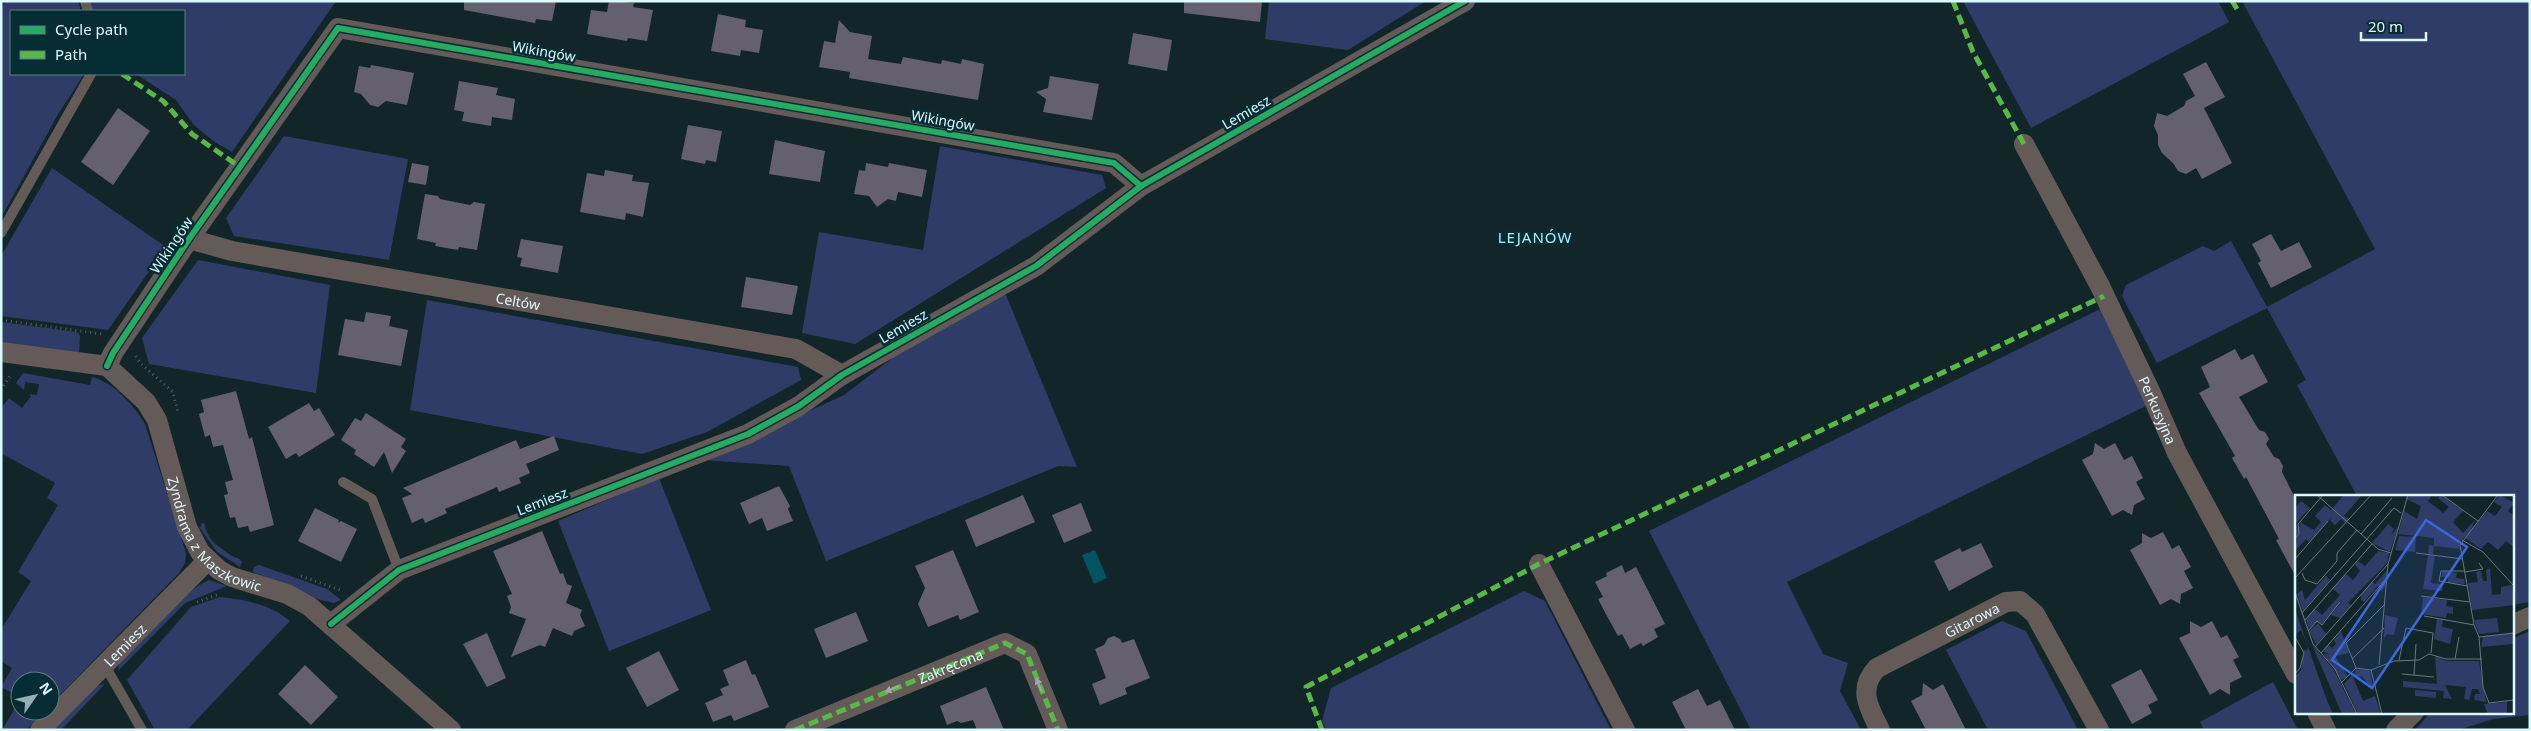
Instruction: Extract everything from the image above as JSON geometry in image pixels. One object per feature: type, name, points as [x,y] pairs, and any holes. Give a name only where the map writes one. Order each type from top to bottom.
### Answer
[{"type":"street","name":"Lemiesz","points":[[331,624],[398,570],[748,434],[799,406],[842,375],[1036,266],[1142,186],[1465,1]]},
{"type":"street","name":"Wikingów","points":[[107,366],[189,239],[338,28],[1114,163],[1142,186]]},
{"type":"street","name":"Perkusyjna","points":[[2024,144],[2100,286],[2177,453],[2295,672]]},
{"type":"street","name":"Celtów","points":[[189,239],[232,251],[796,349],[842,375]]},
{"type":"street","points":[[7,361],[107,366]]},
{"type":"street","name":"Zyndrama z Maszkowic","points":[[107,366],[146,402],[158,420],[186,526],[200,552],[219,570],[232,577],[287,594],[309,606],[451,730]]},
{"type":"street","name":"Lemiesz","points":[[40,730],[208,560]]},
{"type":"street","points":[[1539,564],[1625,730]]},
{"type":"street","name":"Gitarowa","points":[[1880,730],[1868,704],[1866,689],[1867,678],[1877,668],[2006,602],[2013,601],[2020,601],[2035,614],[2100,730]]},
{"type":"street","points":[[2514,624],[2530,617]]},
{"type":"street","name":"Zakręcona","points":[[795,730],[1005,642],[1027,654],[1058,730]]},
{"type":"street","points":[[2318,714],[2326,730]]},
{"type":"street","points":[[2396,730],[2412,714]]},
{"type":"lane","points":[[1,233],[90,75]]},
{"type":"lane","points":[[343,482],[372,499],[398,570]]},
{"type":"lane","points":[[104,664],[142,730]]},
{"type":"path","points":[[1,320],[108,335],[112,330],[134,344],[132,350],[140,363],[173,392],[180,421]]},
{"type":"path","points":[[1,390],[10,379],[7,361]]},
{"type":"path","points":[[295,574],[339,589],[356,604]]},
{"type":"shaded area","points":[[4,1],[78,1],[81,10],[10,10],[10,75],[83,75],[57,116],[1,218],[1,16]]},
{"type":"shaded area","points":[[88,1],[336,1],[232,152],[213,141],[193,124],[176,100],[138,75],[185,75],[185,10],[92,10]]},
{"type":"shaded area","points":[[1269,1],[1426,1],[1348,50],[1265,39]]},
{"type":"shaded area","points":[[1963,1],[2218,1],[2229,22],[2031,128]]},
{"type":"shaded area","points":[[2242,1],[2530,1],[2530,602],[2514,605],[2514,495],[2356,495],[2297,385],[2306,380],[2267,308],[2157,363],[2122,296],[2126,285],[2203,246],[2214,251],[2231,241],[2267,307],[2375,249]]},
{"type":"shaded area","points":[[284,136],[408,159],[389,260],[234,236],[226,218]]},
{"type":"shaded area","points":[[940,146],[1102,175],[1106,188],[855,344],[802,333],[819,232],[923,250]]},
{"type":"shaded area","points":[[52,168],[166,247],[108,330],[1,316],[1,256]]},
{"type":"shaded area","points":[[198,260],[330,285],[316,393],[149,364],[142,338]]},
{"type":"shaded area","points":[[1003,288],[1077,467],[1058,466],[826,561],[789,466],[703,460],[844,395],[895,356]]},
{"type":"shaded area","points":[[427,300],[798,367],[801,380],[707,432],[642,454],[410,410]]},
{"type":"shaded area","points":[[2100,309],[2150,404],[1787,582],[1823,654],[1848,663],[1840,691],[1861,730],[1751,730],[1649,531]]},
{"type":"shaded area","points":[[1,322],[77,332],[80,336],[79,353],[1,342]]},
{"type":"shaded area","points":[[23,373],[90,385],[92,377],[116,389],[129,402],[145,424],[186,553],[185,563],[179,573],[60,695],[60,671],[10,671],[12,668],[1,661],[1,630],[31,581],[18,572],[58,505],[47,498],[55,483],[1,453],[1,408],[9,398],[22,408],[31,396],[29,394],[37,395],[39,384],[25,382],[24,390],[16,383]]},
{"type":"shaded area","points":[[659,478],[711,610],[609,651],[558,521]]},
{"type":"shaded area","points":[[202,523],[204,523],[207,533],[216,544],[241,560],[240,567],[217,552],[200,528]]},
{"type":"shaded area","points":[[1095,550],[1107,578],[1094,584],[1082,555]]},
{"type":"shaded area","points":[[259,565],[327,589],[341,600],[334,603],[320,600],[253,572],[254,567]]},
{"type":"shaded area","points":[[209,580],[227,586],[185,603],[118,671],[119,663],[174,605],[198,586]]},
{"type":"shaded area","points":[[1524,591],[1545,601],[1611,730],[1326,730],[1322,721],[1331,688]]},
{"type":"shaded area","points":[[220,597],[266,607],[290,621],[187,730],[155,730],[127,680],[191,607]]},
{"type":"shaded area","points":[[2002,621],[2026,631],[2078,730],[1988,730],[1946,650]]},
{"type":"shaded area","points":[[2530,631],[2530,715],[2493,719],[2458,730],[2415,730],[2429,714],[2514,714],[2514,638]]},
{"type":"shaded area","points":[[10,671],[10,692],[1,687]]},
{"type":"shaded area","points":[[2273,682],[2298,730],[2204,730],[2200,722]]},
{"type":"shaded area","points":[[105,684],[61,730],[54,730],[96,686]]},
{"type":"shaded area","points":[[10,717],[10,721],[35,721],[26,730],[2,730]]},
{"type":"building","points":[[464,1],[556,1],[552,21],[536,19],[535,23],[464,10]]},
{"type":"building","points":[[609,1],[634,3],[633,7],[653,10],[647,41],[628,38],[627,41],[587,34],[591,10],[607,12]]},
{"type":"building","points":[[1184,1],[1262,1],[1260,22],[1184,13]]},
{"type":"building","points":[[718,14],[746,20],[745,27],[763,30],[759,53],[741,50],[740,56],[711,51]]},
{"type":"building","points":[[839,20],[850,32],[872,36],[868,59],[901,64],[903,57],[941,64],[942,60],[961,64],[962,59],[984,64],[978,100],[849,78],[850,72],[819,67],[824,41],[835,43]]},
{"type":"building","points":[[1133,33],[1172,40],[1167,71],[1128,64]]},
{"type":"building","points":[[2206,62],[2225,97],[2204,108],[2232,163],[2202,179],[2196,168],[2186,174],[2178,171],[2173,163],[2162,153],[2158,145],[2158,135],[2154,126],[2157,113],[2167,116],[2184,106],[2186,101],[2195,96],[2183,74]]},
{"type":"building","points":[[371,65],[414,73],[407,105],[386,101],[378,107],[370,105],[361,94],[354,92],[359,66],[370,68]]},
{"type":"building","points":[[1050,76],[1099,84],[1092,120],[1043,112],[1046,99],[1036,92],[1048,88]]},
{"type":"building","points":[[459,81],[498,88],[496,95],[515,99],[512,120],[492,117],[491,126],[462,121],[464,112],[454,110]]},
{"type":"building","points":[[118,108],[150,131],[113,185],[81,162]]},
{"type":"building","points":[[688,125],[722,131],[716,162],[706,160],[705,164],[681,159]]},
{"type":"building","points":[[775,140],[825,151],[820,182],[769,174]]},
{"type":"building","points":[[412,163],[429,166],[426,185],[408,182]]},
{"type":"building","points":[[866,163],[888,167],[889,163],[927,170],[922,197],[898,192],[896,201],[888,199],[877,207],[869,196],[854,194],[859,170],[865,171]]},
{"type":"building","points":[[605,170],[633,175],[632,181],[649,183],[643,217],[626,213],[625,220],[580,212],[587,173],[604,176]]},
{"type":"building","points":[[425,194],[470,205],[474,202],[485,204],[477,250],[459,247],[458,250],[435,246],[436,243],[417,239]]},
{"type":"building","points":[[2271,234],[2281,251],[2299,242],[2312,267],[2271,288],[2258,263],[2261,261],[2252,244]]},
{"type":"building","points":[[521,239],[563,246],[558,273],[520,266],[522,258],[517,257]]},
{"type":"building","points":[[746,277],[798,286],[792,315],[741,307]]},
{"type":"building","points":[[366,312],[391,316],[389,326],[408,330],[401,366],[338,355],[345,319],[364,322]]},
{"type":"building","points":[[2235,349],[2241,360],[2253,354],[2268,382],[2239,397],[2259,430],[2265,432],[2269,439],[2266,444],[2274,457],[2279,459],[2283,466],[2282,472],[2295,498],[2295,575],[2276,540],[2279,539],[2269,520],[2246,477],[2244,479],[2232,458],[2235,456],[2199,393],[2210,387],[2201,367]]},
{"type":"building","points":[[236,391],[249,439],[252,437],[274,525],[250,532],[248,526],[238,528],[235,517],[230,518],[224,495],[228,494],[225,482],[233,480],[223,445],[213,447],[210,435],[205,437],[199,414],[204,412],[201,400]]},
{"type":"building","points":[[309,403],[314,411],[319,408],[335,435],[299,457],[296,453],[286,459],[268,427]]},
{"type":"building","points":[[366,413],[406,439],[401,447],[406,451],[392,473],[384,452],[374,467],[354,454],[356,450],[341,440],[355,418],[361,421]]},
{"type":"building","points":[[554,436],[559,450],[526,464],[530,473],[519,478],[521,483],[499,492],[497,487],[445,509],[447,513],[425,523],[423,518],[412,523],[402,498],[412,494],[403,488],[516,440],[520,449]]},
{"type":"building","points":[[2095,443],[2104,449],[2115,443],[2124,460],[2132,456],[2143,478],[2136,482],[2145,499],[2134,505],[2132,515],[2123,510],[2112,516],[2082,460],[2093,454]]},
{"type":"building","points":[[779,486],[790,506],[788,509],[793,521],[767,531],[762,518],[749,524],[740,503]]},
{"type":"building","points":[[1023,495],[1035,522],[976,547],[965,520]]},
{"type":"building","points":[[1081,503],[1092,531],[1064,543],[1052,515]]},
{"type":"building","points":[[315,508],[339,520],[338,523],[341,521],[357,529],[341,562],[298,541]]},
{"type":"building","points":[[542,531],[560,574],[563,573],[567,584],[572,586],[566,603],[582,610],[580,615],[585,626],[574,631],[572,636],[553,628],[545,647],[540,645],[511,657],[526,619],[509,613],[511,607],[507,596],[512,594],[493,551]]},
{"type":"building","points":[[2163,532],[2172,549],[2179,545],[2191,567],[2184,571],[2193,588],[2181,594],[2180,604],[2171,599],[2160,605],[2130,550],[2142,543],[2142,533],[2151,538]]},
{"type":"building","points":[[1981,543],[1993,567],[1949,591],[1934,561],[1960,548],[1962,552]]},
{"type":"building","points":[[953,550],[979,612],[960,620],[958,615],[928,627],[918,604],[925,588],[915,566]]},
{"type":"building","points":[[1622,565],[1625,573],[1636,567],[1665,624],[1654,629],[1658,637],[1643,646],[1641,643],[1630,649],[1622,634],[1618,636],[1598,599],[1603,597],[1595,582],[1607,576],[1606,573]]},
{"type":"building","points":[[856,612],[868,641],[826,658],[814,629]]},
{"type":"building","points":[[2190,621],[2201,627],[2212,621],[2221,638],[2227,635],[2239,657],[2233,660],[2242,677],[2230,683],[2230,695],[2220,689],[2210,695],[2179,638],[2190,633]]},
{"type":"building","points":[[487,633],[506,678],[487,687],[463,644]]},
{"type":"building","points":[[1114,636],[1120,639],[1122,643],[1134,639],[1150,678],[1125,688],[1127,694],[1100,705],[1092,684],[1106,678],[1095,649],[1104,645],[1108,638]]},
{"type":"building","points":[[659,651],[679,690],[647,707],[626,668]]},
{"type":"building","points":[[746,660],[752,675],[755,674],[769,707],[734,721],[731,715],[713,722],[705,703],[723,695],[720,689],[729,685],[723,670]]},
{"type":"building","points":[[305,665],[338,697],[311,725],[278,694]]},
{"type":"building","points":[[2141,669],[2158,700],[2148,705],[2152,713],[2132,724],[2111,685]]},
{"type":"building","points":[[1923,683],[1933,690],[1943,684],[1966,730],[1926,730],[1911,701],[1922,695]]},
{"type":"building","points":[[986,687],[1004,730],[977,730],[973,720],[961,723],[957,721],[947,725],[940,706]]},
{"type":"building","points":[[1698,689],[1707,706],[1720,700],[1735,730],[1686,730],[1672,702]]},
{"type":"marked path","points":[[1953,1],[1973,52],[2024,144]]},
{"type":"marked path","points":[[2232,1],[2237,9]]},
{"type":"marked path","points":[[124,75],[163,101],[192,134],[240,167]]},
{"type":"marked path","points":[[1322,730],[1306,687],[1539,564],[2104,296]]},
{"type":"marked path","points":[[795,730],[1005,643],[1027,654],[1058,730]]},
{"type":"cycle path","points":[[331,624],[399,570],[748,434],[799,406],[842,375],[1036,266],[1141,186],[1465,1]]},
{"type":"cycle path","points":[[107,366],[113,353],[189,239],[338,28],[1114,163],[1141,186]]},
{"type":"district","name":"LEJANÓW","points":[[1535,237]]}]
